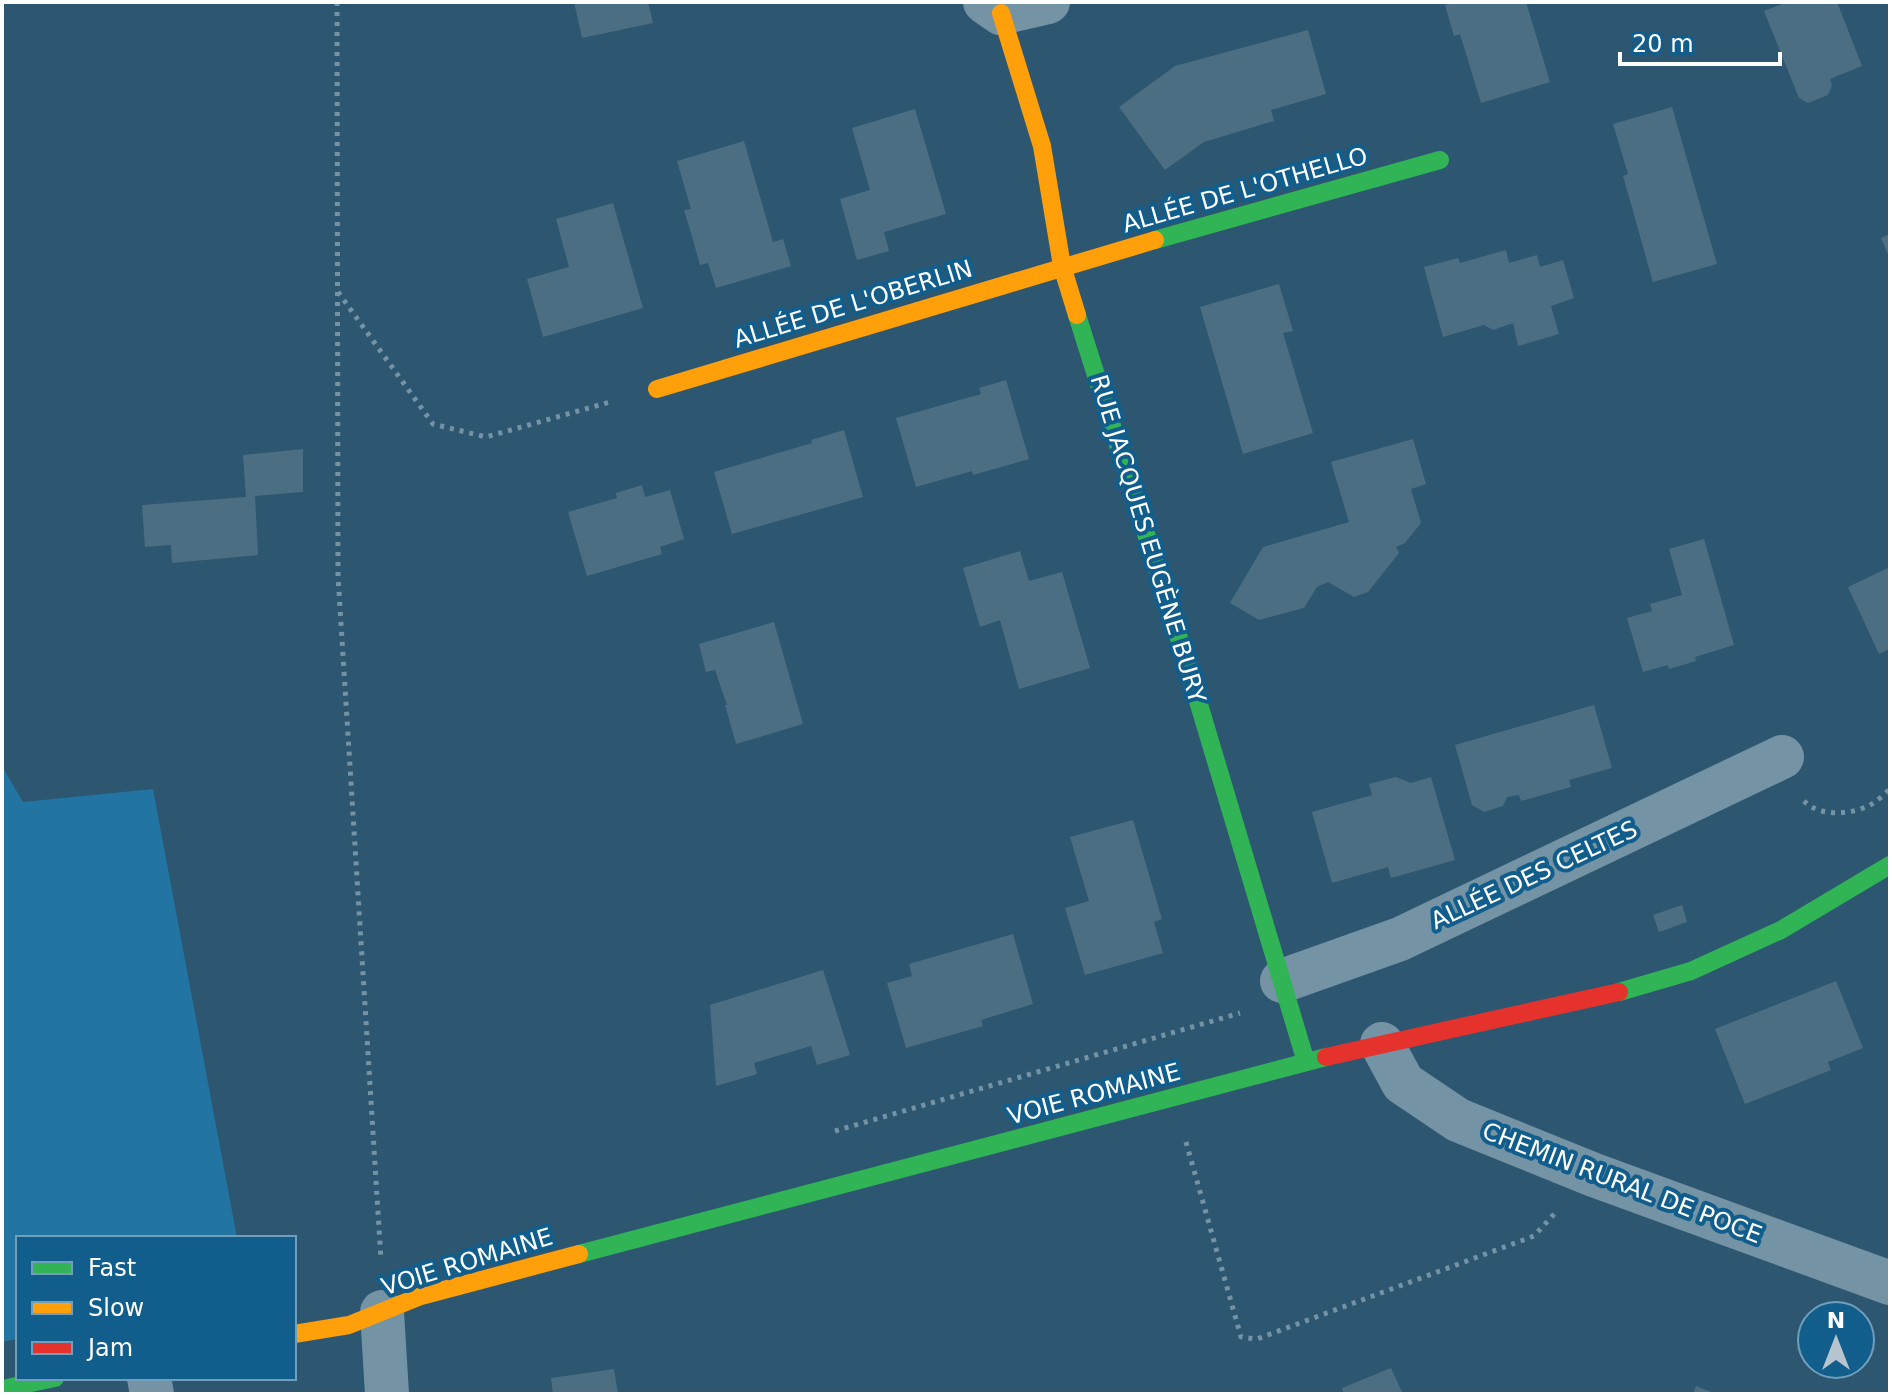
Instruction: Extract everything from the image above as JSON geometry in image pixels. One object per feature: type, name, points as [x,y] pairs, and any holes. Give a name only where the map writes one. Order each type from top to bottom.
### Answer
[{"type":"street","name":"RUE JACQUES EUGÈNE BURY","points":[[1048,2],[993,8],[1042,146],[1062,266],[1183,651],[1306,1062]]},
{"type":"street","name":"ALLÉE DE L'OTHELLO","points":[[1062,266],[1440,160]]},
{"type":"street","name":"ALLÉE DE L'OBERLIN","points":[[657,389],[1062,266]]},
{"type":"street","name":"ALLÉE DES CELTES","points":[[1282,981],[1400,939],[1782,757]]},
{"type":"street","name":"VOIE ROMAINE","points":[[296,1334],[349,1325],[421,1296],[1306,1062],[1596,999],[1691,971],[1781,930],[1890,865]]},
{"type":"street","name":"CHEMIN RURAL DE POCE","points":[[1382,1044],[1403,1083],[1458,1120],[1594,1175],[1890,1283]]},
{"type":"street","points":[[382,1312],[387,1394]]},
{"type":"street","points":[[2,1389],[45,1380]]},
{"type":"path","points":[[337,2],[338,576],[382,1312]]},
{"type":"path","points":[[338,291],[433,424],[486,437],[657,389]]},
{"type":"path","points":[[1782,757],[1797,793],[1811,808],[1839,813],[1870,805],[1890,789]]},
{"type":"path","points":[[1172,1098],[1241,1337],[1257,1339],[1534,1236],[1594,1175]]},
{"type":"shaded area","points":[[2,766],[23,802],[153,789],[237,1236],[16,1236],[16,1339],[2,1342]]},
{"type":"building","points":[[574,2],[648,2],[653,23],[582,38]]},
{"type":"building","points":[[1444,2],[1526,2],[1550,82],[1481,103],[1460,34],[1454,36]]},
{"type":"building","points":[[1788,2],[1837,2],[1862,66],[1830,79],[1832,85],[1828,95],[1808,103],[1799,98],[1764,11]]},
{"type":"building","points":[[1308,30],[1326,94],[1271,110],[1274,121],[1204,142],[1165,170],[1119,107],[1175,66]]},
{"type":"building","points":[[1672,107],[1717,264],[1653,282],[1623,176],[1628,174],[1613,124]]},
{"type":"building","points":[[915,109],[946,214],[884,232],[889,251],[857,260],[840,199],[870,190],[852,128]]},
{"type":"building","points":[[744,141],[773,242],[783,239],[791,266],[716,288],[708,263],[700,265],[684,210],[691,209],[677,161]]},
{"type":"building","points":[[613,203],[643,308],[543,337],[527,279],[569,267],[556,219]]},
{"type":"building","points":[[1890,234],[1890,259],[1881,238]]},
{"type":"building","points":[[1506,250],[1509,263],[1537,255],[1540,267],[1563,260],[1574,298],[1551,306],[1559,334],[1518,346],[1513,323],[1493,330],[1484,325],[1443,337],[1424,267],[1458,258],[1460,263]]},
{"type":"building","points":[[1279,284],[1293,331],[1283,333],[1313,433],[1243,454],[1200,307]]},
{"type":"building","points":[[1006,380],[1029,459],[916,487],[896,418],[981,394],[979,388]]},
{"type":"building","points":[[844,430],[863,497],[732,534],[714,472],[812,443],[811,440]]},
{"type":"building","points":[[1413,439],[1426,484],[1411,489],[1421,523],[1405,543],[1396,547],[1399,553],[1368,592],[1354,597],[1328,582],[1317,587],[1304,608],[1259,620],[1230,603],[1263,547],[1349,522],[1331,462]]},
{"type":"building","points":[[303,449],[303,492],[255,496],[258,555],[172,563],[171,545],[145,547],[142,505],[246,497],[243,455]]},
{"type":"building","points":[[642,485],[645,497],[670,490],[684,539],[660,547],[662,554],[587,576],[568,512],[617,498],[616,493]]},
{"type":"building","points":[[1704,539],[1734,645],[1695,657],[1696,661],[1643,672],[1627,618],[1652,611],[1650,604],[1682,595],[1669,549]]},
{"type":"building","points":[[1020,551],[1029,581],[1062,572],[1090,668],[1019,689],[1000,620],[980,627],[963,568]]},
{"type":"building","points":[[1890,567],[1890,649],[1879,654],[1848,587]]},
{"type":"building","points":[[774,622],[803,724],[736,744],[715,670],[706,672],[699,644]]},
{"type":"building","points":[[1594,705],[1612,768],[1569,780],[1571,787],[1521,801],[1519,795],[1507,797],[1503,806],[1484,812],[1472,805],[1455,745]]},
{"type":"building","points":[[1396,777],[1411,783],[1431,777],[1455,860],[1391,878],[1388,867],[1332,883],[1312,812],[1372,795],[1369,784]]},
{"type":"building","points":[[1133,820],[1162,919],[1154,922],[1163,953],[1085,975],[1065,908],[1089,901],[1070,837]]},
{"type":"building","points":[[1682,905],[1687,922],[1659,932],[1653,915]]},
{"type":"building","points":[[1013,934],[1033,1004],[981,1020],[983,1026],[906,1048],[887,983],[912,976],[909,964]]},
{"type":"building","points":[[823,970],[850,1055],[817,1065],[811,1046],[754,1063],[757,1074],[716,1086],[710,1005]]},
{"type":"building","points":[[1836,981],[1863,1048],[1828,1062],[1831,1070],[1745,1104],[1715,1029]]},
{"type":"building","points":[[1391,1368],[1402,1392],[1344,1394],[1342,1388]]},
{"type":"building","points":[[614,1369],[618,1394],[553,1394],[551,1378]]},
{"type":"building","points":[[1696,1386],[1716,1394],[1693,1394]]},
{"type":"traffic: fast","points":[[1155,240],[1440,160]]},
{"type":"traffic: fast","points":[[1077,315],[1183,651],[1306,1062]]},
{"type":"traffic: fast","points":[[1619,992],[1691,971],[1781,930],[1890,865]]},
{"type":"traffic: fast","points":[[579,1254],[1326,1057]]},
{"type":"traffic: fast","points":[[2,1389],[45,1380]]},
{"type":"traffic: slow","points":[[1001,13],[1042,146],[1062,266],[1077,315]]},
{"type":"traffic: slow","points":[[657,389],[1155,240]]},
{"type":"traffic: slow","points":[[296,1334],[349,1325],[421,1296],[579,1254]]},
{"type":"traffic: jam","points":[[1326,1057],[1619,992]]}]
